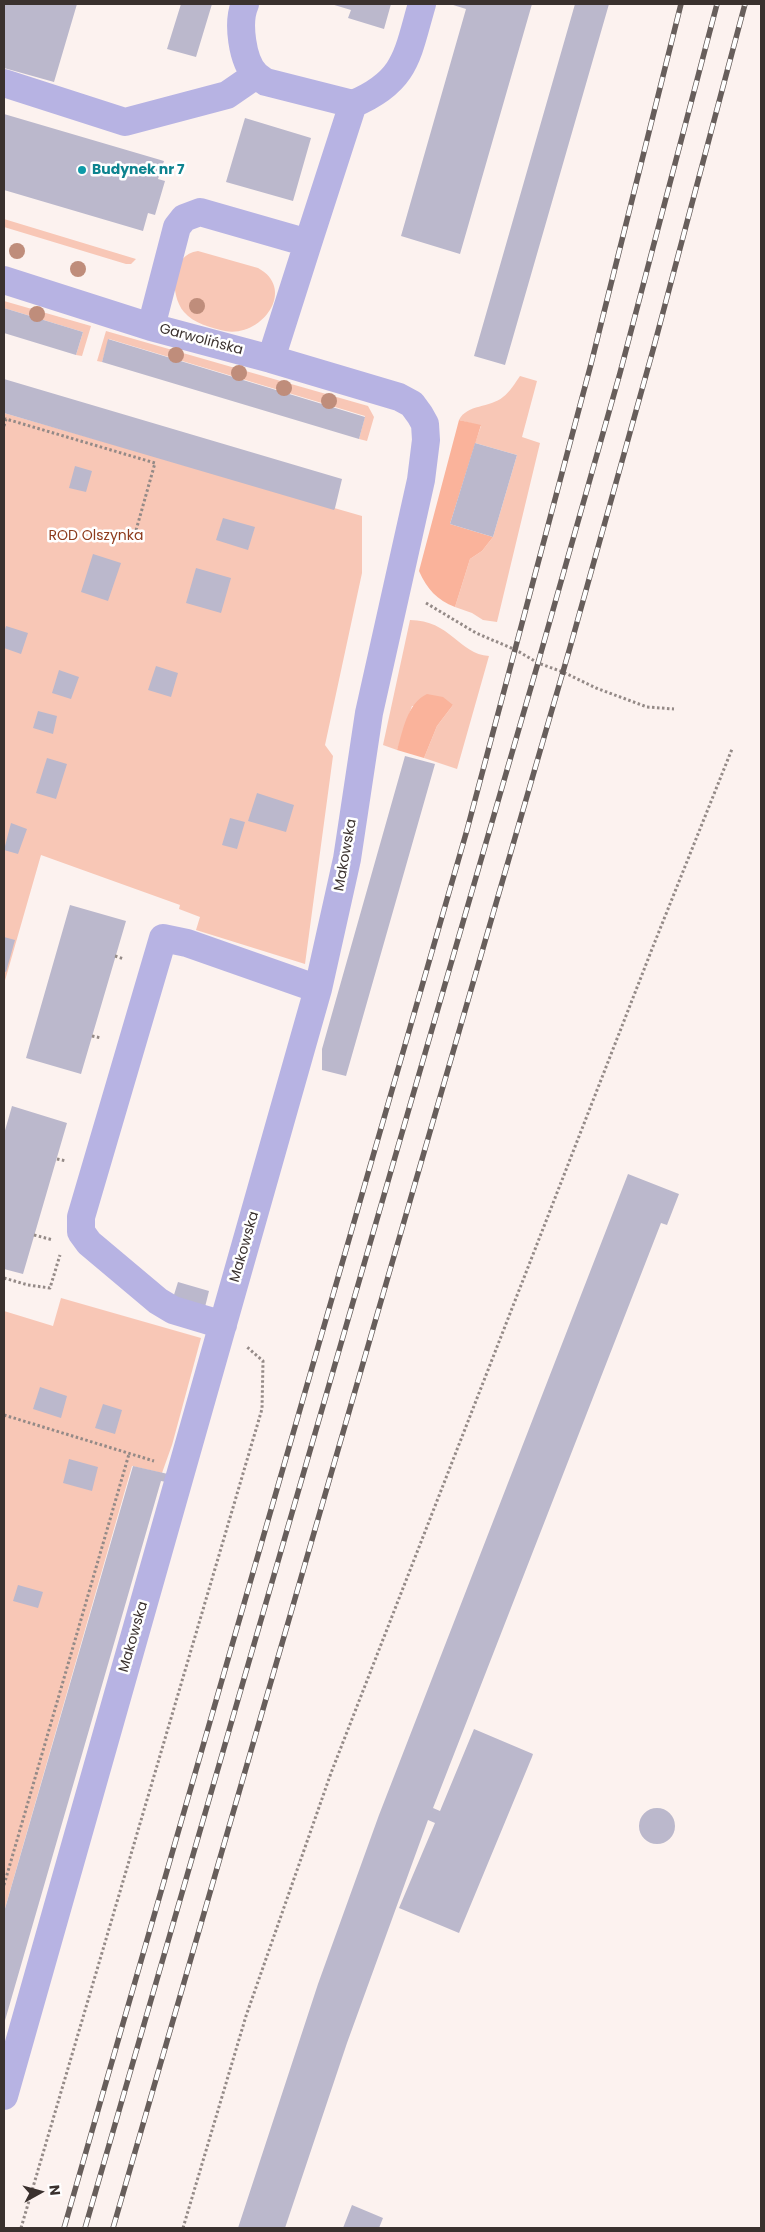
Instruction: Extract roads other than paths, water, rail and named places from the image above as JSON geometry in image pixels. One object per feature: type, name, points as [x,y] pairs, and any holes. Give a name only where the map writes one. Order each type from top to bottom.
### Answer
[{"type":"street","points":[[245,4],[242,29],[244,49],[256,75],[266,82],[353,104]]},
{"type":"street","points":[[271,359],[353,104],[390,82],[404,64],[422,4]]},
{"type":"street","points":[[4,83],[125,122],[227,96],[256,75]]},
{"type":"street","points":[[151,326],[177,227],[181,221],[191,214],[200,212],[308,243]]},
{"type":"street","name":"Garwolińska","points":[[4,280],[151,326],[271,359],[399,398]]},
{"type":"street","name":"Makowska","points":[[4,2096],[318,989],[347,858],[369,713],[420,480],[426,440],[425,424],[420,415],[412,404],[399,398]]},
{"type":"street","points":[[223,1325],[173,1310],[158,1302],[96,1249],[81,1232],[84,1207],[163,938],[187,943],[318,989]]},
{"type":"railway","points":[[64,2228],[467,830],[591,364],[681,4]]},
{"type":"railway","points":[[85,2228],[538,663],[620,373],[717,4]]},
{"type":"railway","points":[[113,2228],[571,644],[653,350],[745,4]]},
{"type":"place","name":"Budynek nr 7","points":[[82,170]]},
{"type":"park label","name":"ROD Olszynka","points":[[96,536]]}]
